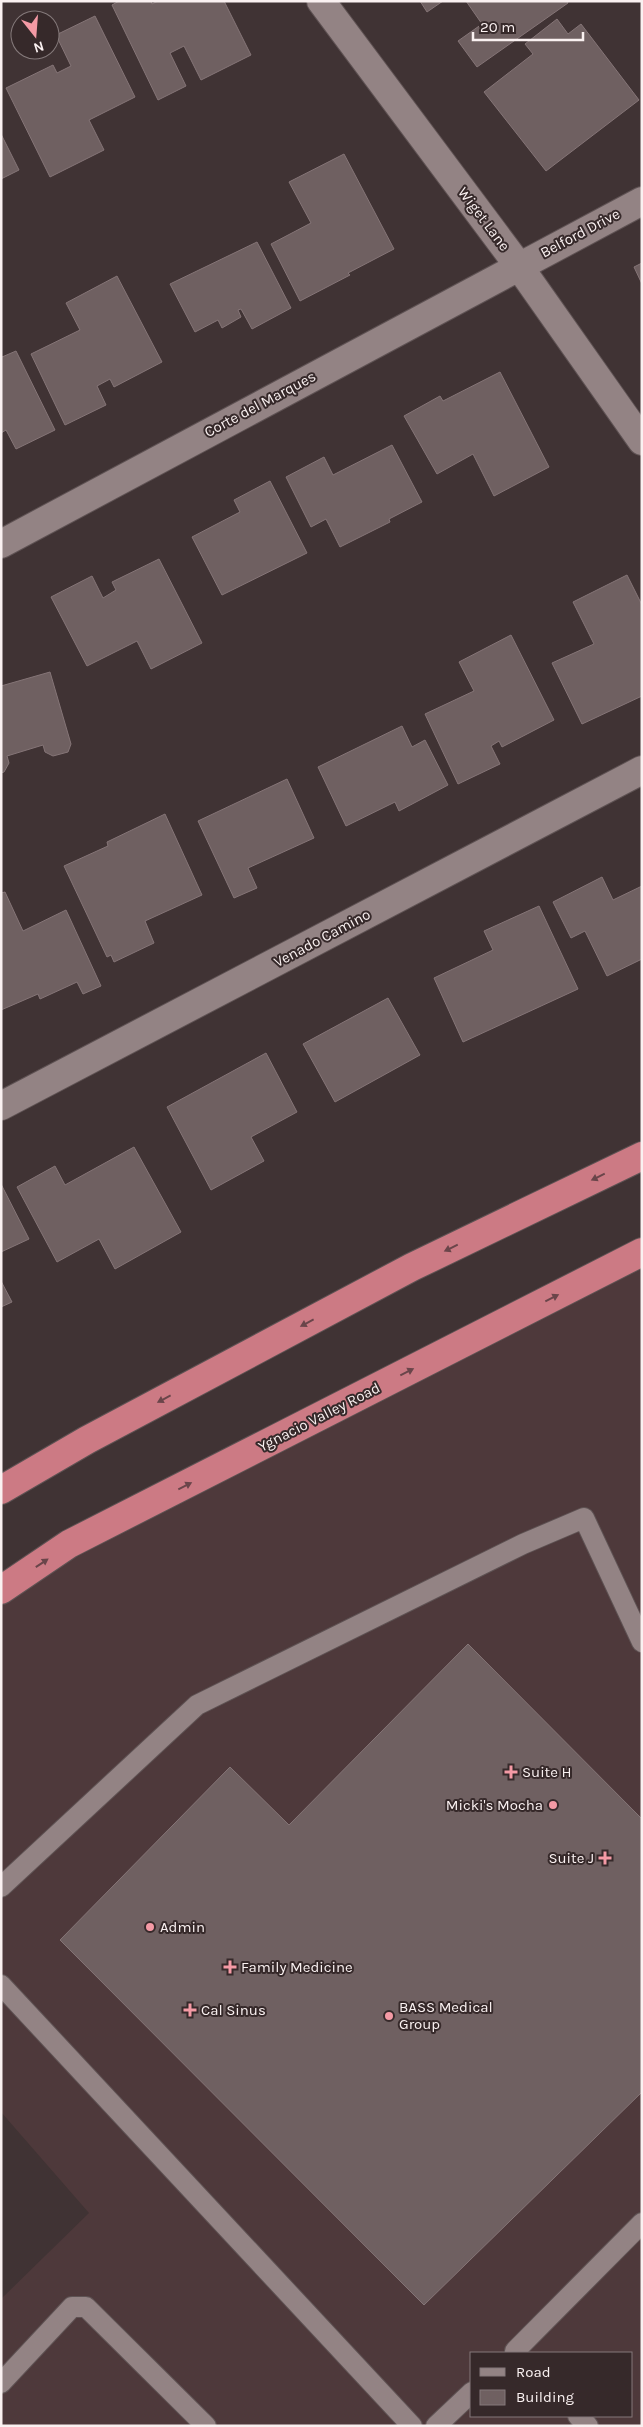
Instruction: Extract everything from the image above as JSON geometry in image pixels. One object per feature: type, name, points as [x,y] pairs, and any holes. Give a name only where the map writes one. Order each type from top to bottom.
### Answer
[{"type":"highway","points":[[1,1490],[87,1440],[412,1267],[642,1156]]},
{"type":"highway","name":"Ygnacio Valley Road","points":[[1,1590],[69,1544],[642,1252]]},
{"type":"street","name":"Wiget Lane","points":[[321,1],[518,265],[642,441]]},
{"type":"street","name":"Belford Drive","points":[[518,265],[642,200]]},
{"type":"street","name":"Corte del Marques","points":[[1,544],[518,265]]},
{"type":"street","name":"Venado Camino","points":[[1,1106],[642,770]]},
{"type":"lane","points":[[1,1887],[198,1706],[523,1544],[584,1518],[642,1642]]},
{"type":"lane","points":[[1,1984],[412,2426]]},
{"type":"lane","points":[[515,2352],[642,2222]]},
{"type":"lane","points":[[1,2383],[72,2308],[86,2307],[206,2426]]},
{"type":"lane","points":[[436,2426],[470,2394]]},
{"type":"lane","points":[[579,2417],[588,2426]]},
{"type":"shaded area","points":[[642,1252],[642,2426],[1,2426],[1,2299],[89,2213],[1,2112],[1,1590]]},
{"type":"building","points":[[119,1],[151,1],[152,4],[158,1],[224,1],[251,55],[201,80],[184,46],[170,53],[186,86],[158,100],[112,5]]},
{"type":"building","points":[[420,1],[443,1],[427,12]]},
{"type":"building","points":[[466,1],[567,1],[568,3],[477,67],[458,41],[482,24]]},
{"type":"building","points":[[95,16],[135,97],[89,120],[104,150],[50,177],[6,88],[53,65],[57,73],[71,66],[60,43],[60,33]]},
{"type":"building","points":[[557,19],[568,34],[581,24],[639,100],[546,171],[484,92],[533,54],[525,44]]},
{"type":"building","points":[[1,134],[19,170],[1,179]]},
{"type":"building","points":[[344,154],[394,249],[300,301],[271,244],[311,223],[289,182]]},
{"type":"building","points":[[257,242],[291,308],[252,329],[241,309],[238,310],[241,317],[222,328],[218,320],[195,332],[170,284]]},
{"type":"building","points":[[642,263],[642,284],[634,267]]},
{"type":"building","points":[[117,276],[162,362],[114,387],[110,379],[97,386],[106,405],[65,425],[31,354],[80,330],[66,303]]},
{"type":"building","points":[[16,351],[55,430],[16,449],[6,430],[1,433],[1,355],[2,357]]},
{"type":"building","points":[[500,372],[549,467],[494,496],[473,454],[437,474],[404,416],[440,396],[443,401]]},
{"type":"building","points":[[392,445],[422,502],[389,519],[390,522],[340,547],[326,519],[311,527],[286,477],[324,457],[333,475]]},
{"type":"building","points":[[270,481],[307,553],[222,595],[192,537],[240,512],[234,500]]},
{"type":"building","points":[[159,559],[202,643],[151,669],[137,641],[87,666],[51,597],[92,576],[103,598],[116,590],[112,582]]},
{"type":"building","points":[[627,575],[642,605],[642,696],[582,724],[552,663],[594,644],[573,602]]},
{"type":"building","points":[[511,635],[554,720],[502,747],[499,741],[491,746],[500,764],[458,784],[425,714],[474,691],[459,662]]},
{"type":"building","points":[[50,672],[71,744],[68,752],[53,756],[45,752],[43,745],[7,756],[9,763],[4,772],[1,773],[1,686]]},
{"type":"building","points":[[402,726],[412,747],[425,740],[448,785],[399,811],[395,802],[346,826],[318,767]]},
{"type":"building","points":[[287,779],[314,838],[248,868],[257,888],[234,898],[198,821]]},
{"type":"building","points":[[165,814],[202,895],[145,921],[154,943],[114,962],[111,955],[107,957],[64,866],[108,846],[107,842]]},
{"type":"building","points":[[602,877],[613,900],[642,886],[642,959],[607,976],[585,931],[571,938],[553,902]]},
{"type":"building","points":[[5,892],[23,931],[66,910],[101,986],[83,994],[77,982],[40,999],[38,994],[1,1010],[1,893]]},
{"type":"building","points":[[539,906],[578,989],[463,1042],[434,978],[493,950],[484,931]]},
{"type":"building","points":[[388,998],[420,1055],[335,1102],[303,1044]]},
{"type":"building","points":[[266,1053],[297,1112],[251,1137],[264,1161],[211,1190],[167,1107]]},
{"type":"building","points":[[134,1147],[181,1232],[115,1269],[99,1239],[57,1262],[17,1187],[55,1166],[65,1185]]},
{"type":"building","points":[[1,1184],[29,1239],[1,1252]]},
{"type":"building","points":[[1,1281],[12,1302],[1,1307]]},
{"type":"building","name":"BASS Medical Group","points":[[468,1644],[642,1819],[642,2092],[424,2305],[60,1940],[230,1767],[289,1825]]},
{"type":"place","name":"Suite H","points":[[511,1772]]},
{"type":"place","name":"Micki's Mocha","points":[[553,1805]]},
{"type":"place","name":"Suite J","points":[[605,1858]]},
{"type":"place","name":"Admin","points":[[150,1927]]},
{"type":"place","name":"Family Medicine","points":[[230,1967]]},
{"type":"place","name":"Cal Sinus","points":[[190,2010]]},
{"type":"place","name":"BASS Medical Group","points":[[389,2016]]}]
